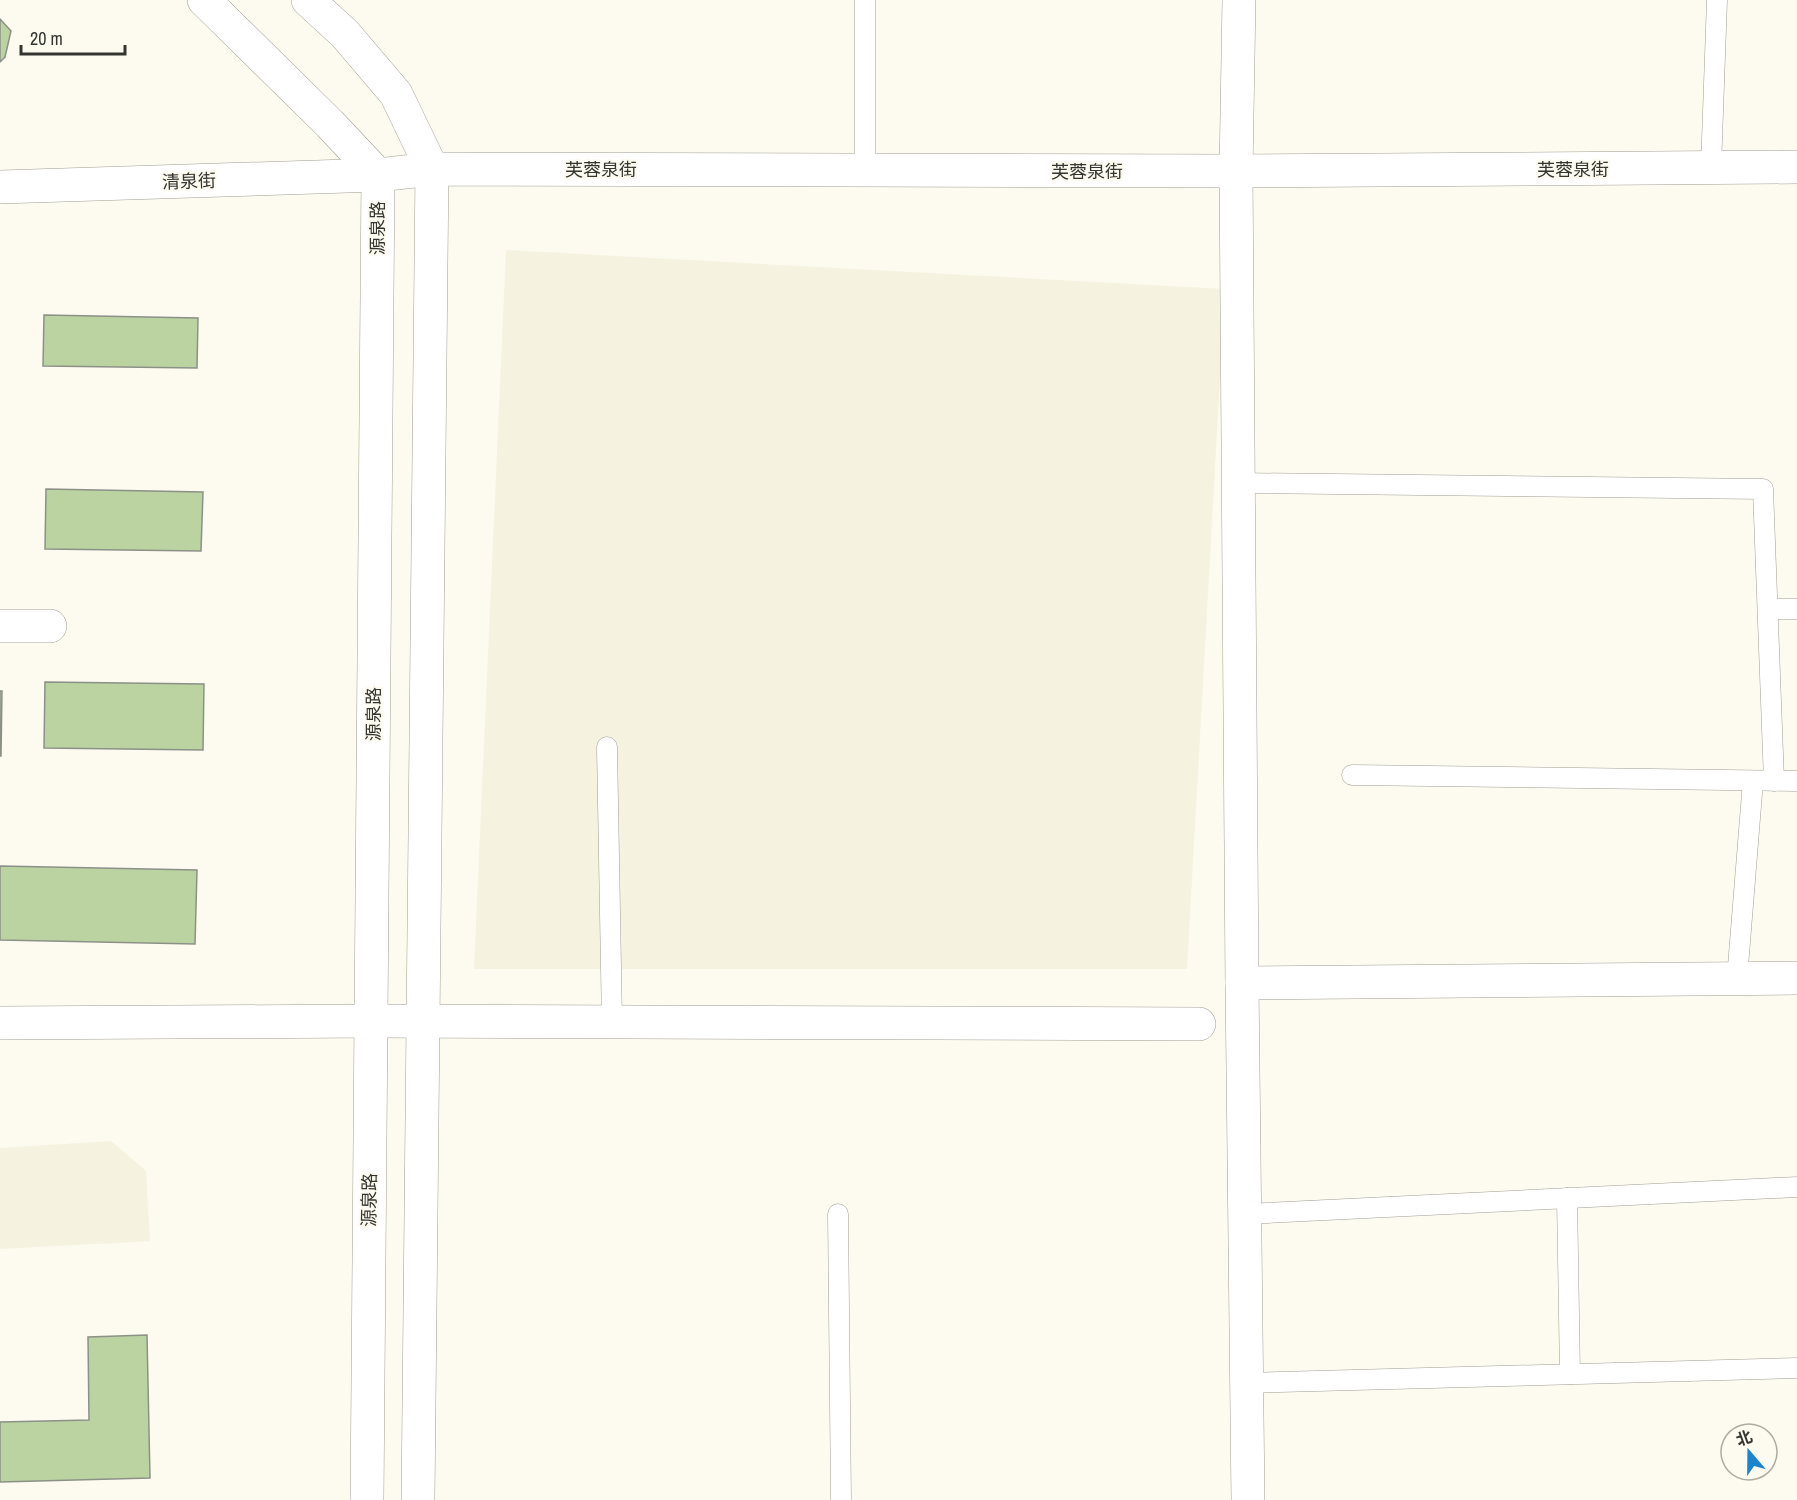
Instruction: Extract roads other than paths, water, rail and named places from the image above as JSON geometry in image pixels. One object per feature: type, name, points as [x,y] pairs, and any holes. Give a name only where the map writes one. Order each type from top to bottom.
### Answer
[{"type":"street","name":"源泉路","points":[[204,0],[330,124],[378,175],[367,1500]]},
{"type":"street","points":[[308,0],[345,34],[396,94],[432,169],[418,1500]]},
{"type":"street","points":[[1239,0],[1236,171],[1248,1500]]},
{"type":"street","name":"芙蓉泉街","points":[[378,175],[432,169],[1236,171],[1797,167]]},
{"type":"street","name":"清泉街","points":[[0,187],[378,175]]},
{"type":"street","points":[[0,626],[50,626]]},
{"type":"street","points":[[1242,982],[1797,978]]},
{"type":"street","points":[[0,1023],[371,1021],[1199,1024]]},
{"type":"lane","points":[[865,0],[865,170]]},
{"type":"lane","points":[[1711,168],[1717,0]]},
{"type":"lane","points":[[1239,483],[1763,489],[1774,781]]},
{"type":"lane","points":[[1768,609],[1797,609]]},
{"type":"lane","points":[[607,747],[612,1023]]},
{"type":"lane","points":[[1352,775],[1797,782]]},
{"type":"lane","points":[[1737,979],[1753,781]]},
{"type":"lane","points":[[1245,1214],[1797,1187]]},
{"type":"lane","points":[[1567,1198],[1570,1374]]},
{"type":"lane","points":[[838,1214],[841,1500]]},
{"type":"lane","points":[[1246,1383],[1797,1368]]}]
